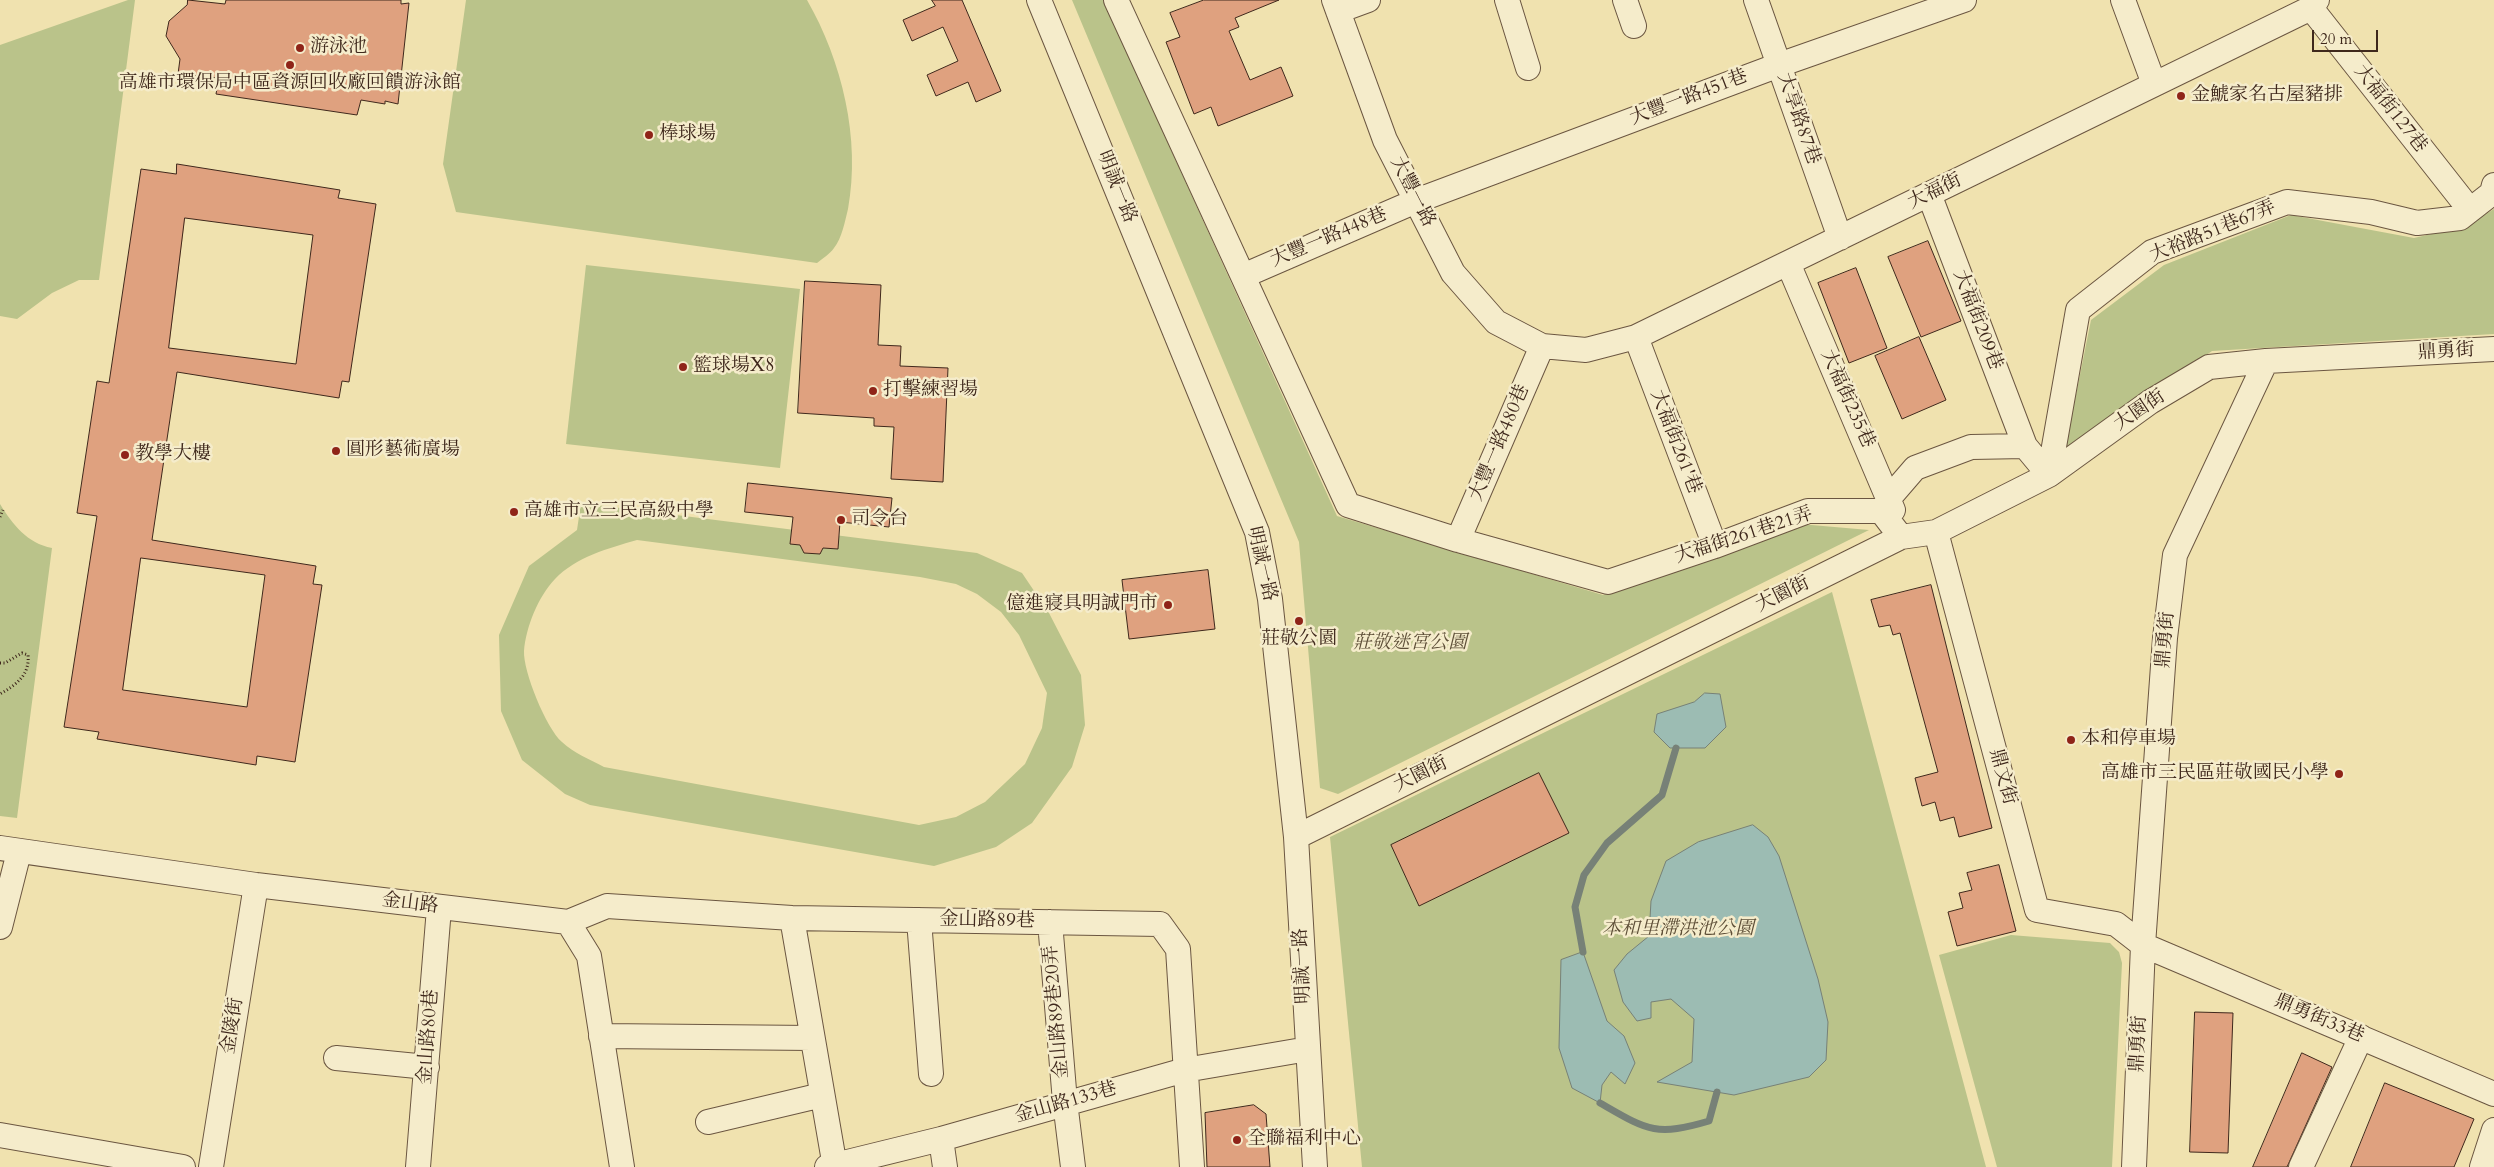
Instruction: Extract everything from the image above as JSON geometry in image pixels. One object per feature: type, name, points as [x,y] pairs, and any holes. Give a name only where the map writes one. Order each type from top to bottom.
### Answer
[{"type":"street","name":"明誠一路","points":[[1039,0],[1257,532],[1270,599],[1296,837],[1315,1167]]},
{"type":"street","points":[[1116,0],[1348,505],[1458,540]]},
{"type":"street","points":[[1336,5],[1368,0]]},
{"type":"street","points":[[1506,0],[1528,68]]},
{"type":"street","points":[[1625,0],[1634,26]]},
{"type":"street","name":"大享路87巷","points":[[1756,0],[1840,238]]},
{"type":"street","name":"大豐一路451巷","points":[[1416,201],[1779,65],[1964,0]]},
{"type":"street","points":[[2123,0],[2154,84]]},
{"type":"street","name":"大福街","points":[[1542,346],[1586,350],[1636,338],[2314,4]]},
{"type":"street","name":"大福街127巷","points":[[2314,4],[2470,210]]},
{"type":"street","name":"大豐一路","points":[[1336,5],[1385,140],[1453,273],[1496,322],[1542,346]]},
{"type":"street","name":"大裕路51巷67弄","points":[[2049,475],[2078,310],[2152,252],[2286,202],[2371,212],[2416,223],[2460,218],[2493,191]]},
{"type":"street","name":"大福街209巷","points":[[1929,194],[2025,446]]},
{"type":"street","name":"大豐一路448巷","points":[[1243,276],[1416,201]]},
{"type":"street","name":"大福街235巷","points":[[1788,263],[1890,497],[1901,537]]},
{"type":"street","name":"大福街261'巷","points":[[1636,338],[1715,546]]},
{"type":"street","name":"大豐一路480巷","points":[[1458,540],[1542,346]]},
{"type":"street","name":"鼎勇街","points":[[2134,1167],[2143,946],[2165,638],[2175,554],[2266,361],[2494,349]]},
{"type":"street","name":"大園街","points":[[1296,837],[1901,537],[1936,532],[2049,475],[2150,402],[2209,367],[2266,361]]},
{"type":"street","points":[[1890,497],[1915,468],[1971,447],[2025,446],[2049,475]]},
{"type":"street","name":"大福街261巷21弄","points":[[1458,540],[1608,582],[1715,546],[1808,511],[1881,511],[1901,537]]},
{"type":"street","name":"鼎文街","points":[[1936,532],[2038,910],[2116,924],[2143,946]]},
{"type":"street","points":[[0,927],[9,850]]},
{"type":"street","name":"金山路","points":[[9,850],[256,885],[568,922]]},
{"type":"street","name":"金陵街","points":[[211,1167],[256,885]]},
{"type":"street","name":"金山路89巷","points":[[568,922],[607,906],[792,918],[1160,924],[1178,949],[1192,1167]]},
{"type":"street","name":"金山路80巷","points":[[418,1167],[439,908]]},
{"type":"street","points":[[792,918],[832,1166]]},
{"type":"street","points":[[919,920],[931,1074]]},
{"type":"street","points":[[568,922],[589,956],[622,1167]]},
{"type":"street","name":"金山路89巷20弄","points":[[1050,922],[1065,1102],[1073,1167]]},
{"type":"street","name":"鼎勇街33巷","points":[[2143,946],[2494,1094]]},
{"type":"street","points":[[601,1036],[812,1038]]},
{"type":"street","points":[[2301,1167],[2360,1037]]},
{"type":"street","name":"金山路133巷","points":[[832,1166],[941,1139],[1065,1102],[1185,1070],[1308,1049]]},
{"type":"street","points":[[336,1058],[427,1067]]},
{"type":"street","points":[[708,1122],[822,1095]]},
{"type":"street","points":[[2482,1167],[2494,1130]]},
{"type":"street","points":[[0,1135],[112,1161],[183,1167]]},
{"type":"street","points":[[941,1139],[945,1167]]},
{"type":"path","points":[[0,517],[3,510]]},
{"type":"path","points":[[0,663],[6,662],[22,653],[28,655],[28,665],[22,679],[16,685],[0,694]]},
{"type":"green space","points":[[128,0],[135,0],[99,280],[79,280],[52,293],[17,319],[0,316],[0,45]]},
{"type":"green space","name":"棒球場","points":[[466,0],[807,0],[830,49],[839,74],[850,128],[852,155],[848,209],[837,244],[817,263],[456,212],[443,164]]},
{"type":"green space","name":"莊敬迷宮公園","points":[[1072,0],[1103,0],[1337,516],[1603,595],[1800,524],[1869,530],[1338,794],[1320,788],[1299,542]]},
{"type":"green space","points":[[2494,209],[2494,334],[2212,351],[2064,454],[2091,320],[2164,265],[2291,215],[2414,238],[2466,226]]},
{"type":"green space","name":"籃球場X8","points":[[586,265],[800,289],[780,468],[566,444]]},
{"type":"green space","points":[[581,503],[977,553],[1022,573],[1049,613],[1081,675],[1085,725],[1072,767],[1032,823],[996,847],[934,866],[590,805],[565,794],[522,760],[501,711],[499,635],[529,566],[577,530]],"holes":[[[637,540],[920,577],[956,584],[977,594],[1001,612],[1019,635],[1047,693],[1042,728],[1025,764],[985,802],[956,817],[919,825],[604,767],[582,756],[562,742],[556,735],[549,725],[537,699],[527,672],[524,651],[527,632],[538,603],[549,586],[563,571],[583,559],[604,550]]]},
{"type":"green space","points":[[0,504],[22,532],[35,542],[52,548],[17,818],[0,816]]},
{"type":"green space","name":"本和里滯洪池公園","points":[[1832,592],[1986,1167],[1362,1167],[1330,837]]},
{"type":"green space","points":[[2011,935],[2110,943],[2119,952],[2122,963],[2112,1167],[1997,1167],[1939,955]]},
{"type":"water","points":[[1705,693],[1720,694],[1726,727],[1705,748],[1670,748],[1654,732],[1657,714],[1694,702]]},
{"type":"water","points":[[1753,825],[1768,837],[1779,856],[1818,979],[1828,1022],[1826,1060],[1809,1077],[1734,1095],[1657,1082],[1692,1062],[1694,1019],[1671,999],[1651,1002],[1651,1018],[1637,1021],[1623,1002],[1614,970],[1627,954],[1649,936],[1651,901],[1666,861],[1698,842]]},
{"type":"water","points":[[1583,952],[1607,1021],[1624,1036],[1635,1063],[1625,1084],[1611,1072],[1602,1085],[1600,1103],[1572,1088],[1559,1048],[1561,960]]},
{"type":"building","name":"高雄市環保局中區資源回收廠回饋游泳館","points":[[188,0],[225,4],[226,0],[401,0],[401,4],[409,3],[398,104],[385,101],[385,104],[361,100],[357,115],[216,94],[219,78],[178,74],[180,59],[166,36],[169,21],[187,5]]},
{"type":"building","points":[[932,0],[962,0],[1001,91],[976,102],[968,82],[936,96],[927,75],[958,61],[943,27],[912,41],[903,20],[935,6]]},
{"type":"building","points":[[1204,0],[1279,0],[1235,18],[1239,27],[1229,31],[1250,80],[1281,67],[1293,96],[1218,126],[1211,107],[1194,114],[1166,42],[1180,37],[1170,13]]},
{"type":"building","name":"教學大樓","points":[[177,164],[340,190],[338,198],[376,204],[349,382],[342,381],[339,398],[177,372],[152,540],[316,566],[313,584],[322,585],[295,762],[257,756],[256,765],[97,739],[99,732],[64,727],[97,516],[77,513],[97,381],[109,383],[141,169],[176,174]],"holes":[[[185,218],[313,235],[296,364],[169,348]],[[141,558],[265,575],[247,707],[123,690]]]},
{"type":"building","points":[[1928,241],[1961,321],[1921,337],[1888,257]]},
{"type":"building","points":[[1856,268],[1887,348],[1849,363],[1818,283]]},
{"type":"building","name":"打擊練習場","points":[[805,281],[881,285],[878,345],[901,346],[900,366],[948,368],[943,482],[891,479],[894,427],[874,426],[874,418],[798,413]]},
{"type":"building","points":[[1919,337],[1946,400],[1902,419],[1875,356]]},
{"type":"building","name":"司令台","points":[[748,483],[892,498],[889,527],[840,522],[838,549],[823,548],[820,554],[804,553],[800,545],[790,544],[793,517],[745,512]]},
{"type":"building","name":"億進寢具明誠門市","points":[[1208,570],[1215,629],[1129,639],[1122,580]]},
{"type":"building","points":[[1931,585],[1992,828],[1959,837],[1954,817],[1940,821],[1935,802],[1922,806],[1915,778],[1938,772],[1900,633],[1893,635],[1890,625],[1879,627],[1871,600]]},
{"type":"building","points":[[1539,773],[1569,833],[1419,906],[1391,845]]},
{"type":"building","points":[[1999,865],[2016,931],[1957,946],[1948,912],[1963,908],[1959,893],[1972,890],[1967,873]]},
{"type":"building","points":[[2195,1012],[2233,1013],[2228,1153],[2190,1152]]},
{"type":"building","points":[[2302,1053],[2332,1067],[2287,1167],[2253,1167]]},
{"type":"building","points":[[2385,1083],[2474,1119],[2454,1167],[2351,1167]]},
{"type":"building","name":"全聯福利中心","points":[[1254,1105],[1266,1114],[1270,1167],[1207,1167],[1205,1113]]},
{"type":"waterway","points":[[1583,952],[1575,907],[1584,875],[1607,843],[1662,795],[1676,748]]},
{"type":"waterway","points":[[1600,1103],[1641,1125],[1652,1128],[1676,1129],[1709,1121],[1717,1092]]},
{"type":"place","name":"游泳池","points":[[300,48]]},
{"type":"place","name":"高雄市環保局中區資源回收廠回饋游泳館","points":[[290,65]]},
{"type":"place","name":"金鯱家名古屋豬排","points":[[2181,96]]},
{"type":"place","name":"棒球場","points":[[649,135]]},
{"type":"place","name":"籃球場X8","points":[[683,367]]},
{"type":"place","name":"打擊練習場","points":[[873,391]]},
{"type":"place","name":"圓形藝術廣場","points":[[336,451]]},
{"type":"place","name":"教學大樓","points":[[125,455]]},
{"type":"place","name":"高雄市立三民高級中學","points":[[514,512]]},
{"type":"place","name":"司令台","points":[[841,520]]},
{"type":"place","name":"億進寢具明誠門市","points":[[1168,605]]},
{"type":"place","name":"莊敬公園","points":[[1299,621]]},
{"type":"place","name":"本和停車場","points":[[2071,740]]},
{"type":"place","name":"高雄市三民區莊敬國民小學","points":[[2339,774]]},
{"type":"place","name":"全聯福利中心","points":[[1237,1140]]}]
